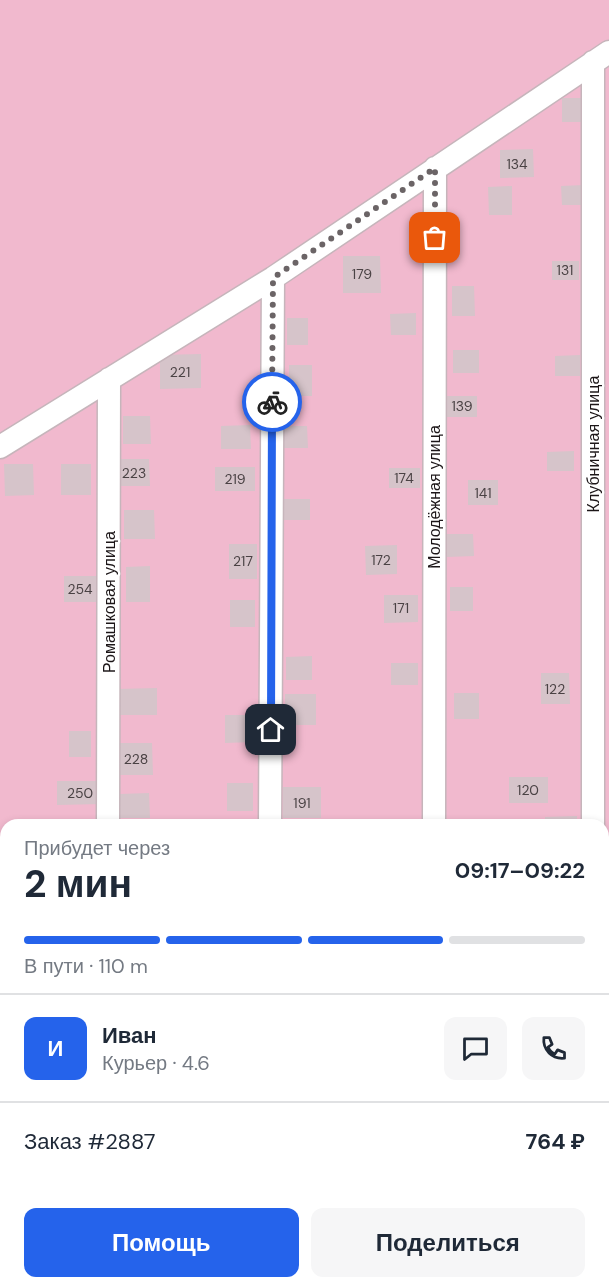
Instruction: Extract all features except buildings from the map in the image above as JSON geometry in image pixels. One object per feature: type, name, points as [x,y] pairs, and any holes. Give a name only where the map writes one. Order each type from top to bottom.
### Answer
[{"type":"street","points":[[0,447],[273,278],[601,57]]},
{"type":"street","name":"Клубничная улица","points":[[593,819],[601,57]]},
{"type":"street","name":"Молодёжная улица","points":[[434,819],[435,168]]},
{"type":"street","points":[[270,819],[273,278]]},
{"type":"street","name":"Ромашковая улица","points":[[108,819],[109,379]]},
{"type":"shaded area","points":[[0,0],[609,0],[609,819],[0,819]]},
{"type":"way so far","points":[[272,402],[273,278],[435,168],[435,238]]},
{"type":"route","points":[[271,730],[272,402]]}]
